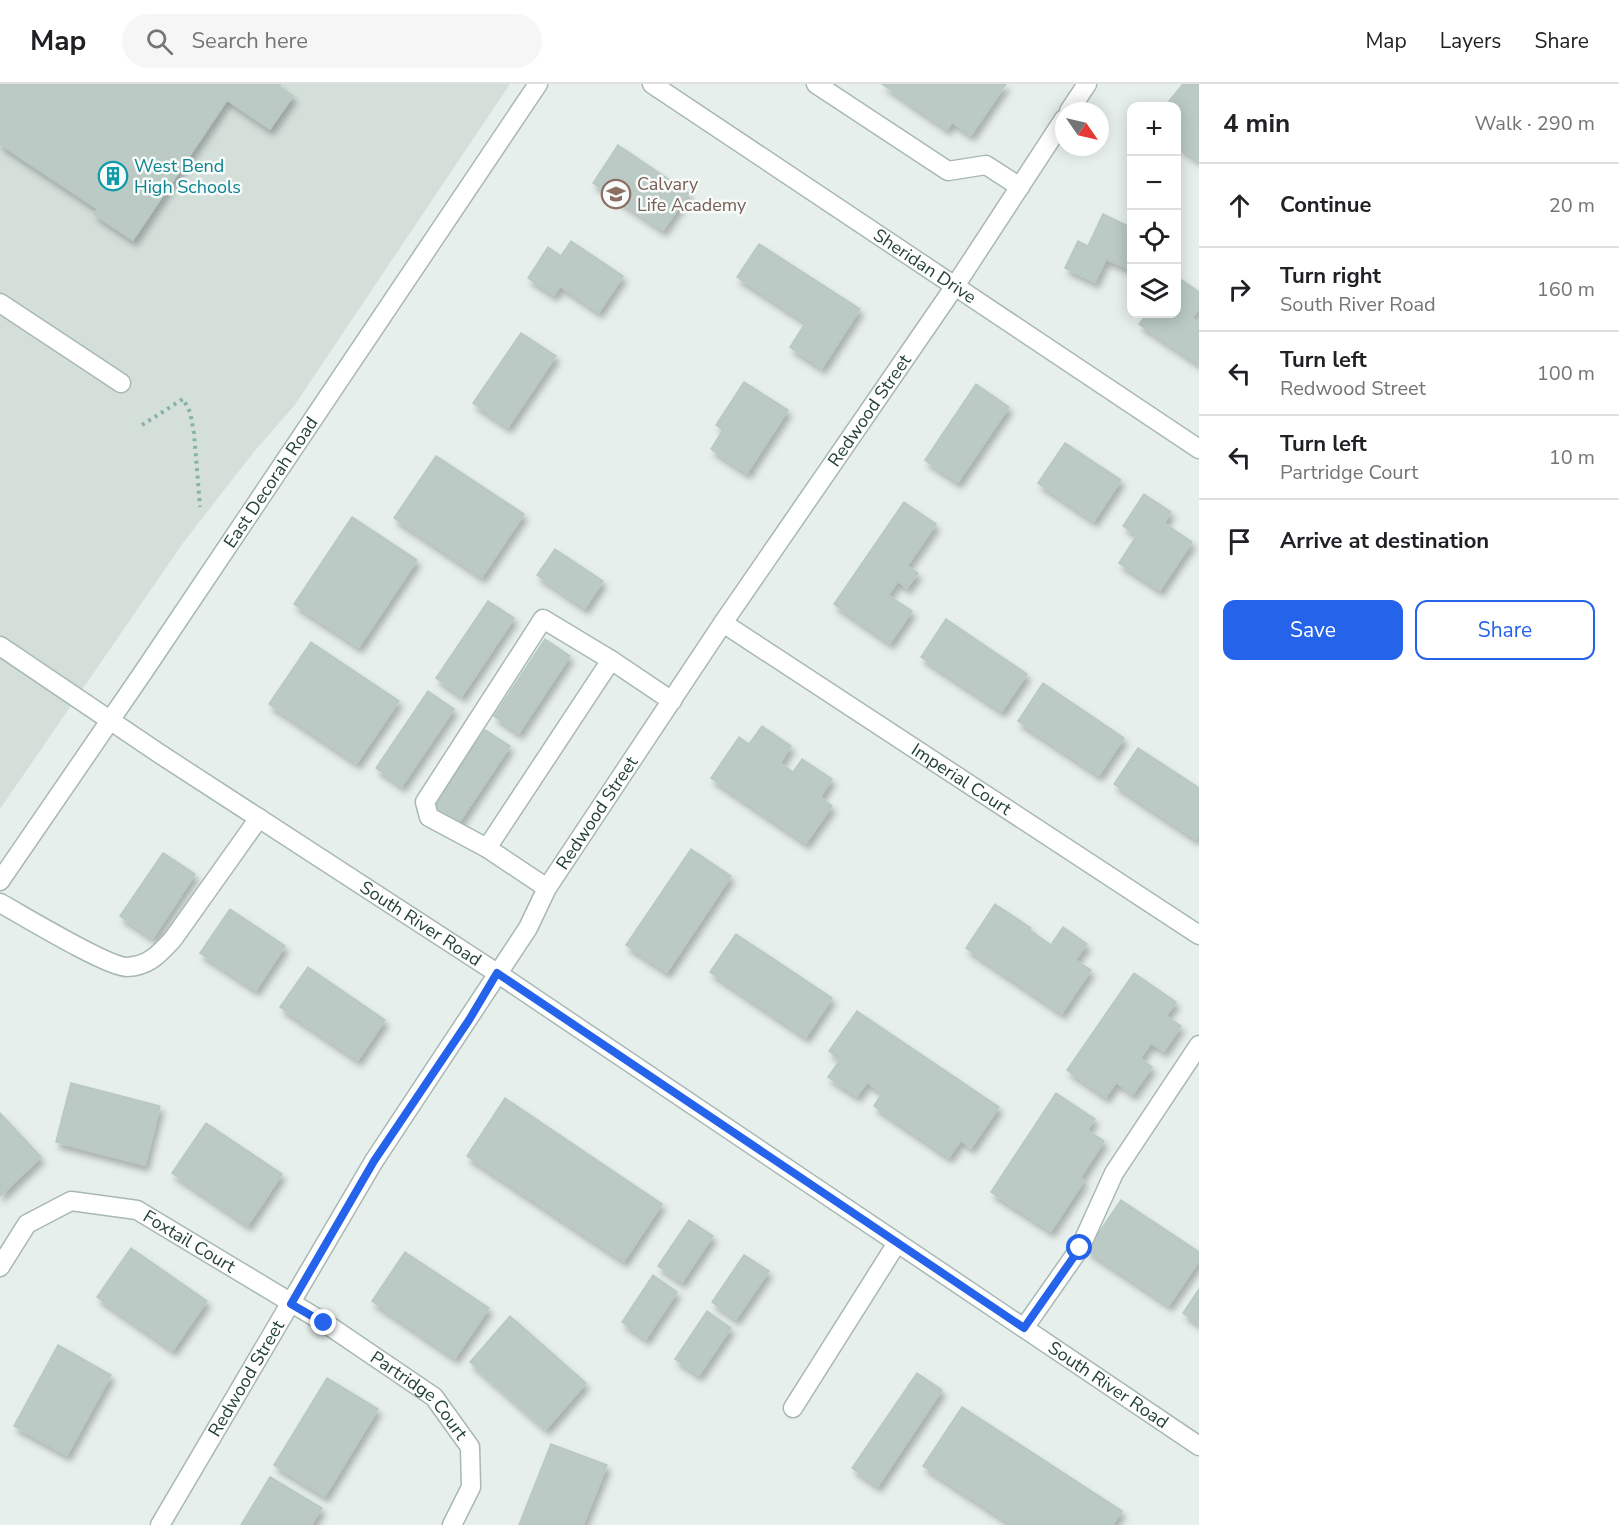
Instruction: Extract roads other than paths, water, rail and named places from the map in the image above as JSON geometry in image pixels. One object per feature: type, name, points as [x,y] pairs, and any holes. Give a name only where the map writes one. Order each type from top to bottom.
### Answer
[{"type":"street","name":"East Decorah Road","points":[[0,881],[538,84]]},
{"type":"street","name":"Sheridan Drive","points":[[652,84],[1199,449]]},
{"type":"street","points":[[816,84],[948,171],[986,165],[1020,186]]},
{"type":"street","points":[[1075,102],[1087,84]]},
{"type":"street","name":"Redwood Street","points":[[160,1525],[374,1161],[528,928],[547,888],[723,623],[954,286],[1055,133]]},
{"type":"street","points":[[0,303],[121,383]]},
{"type":"street","points":[[547,888],[487,849],[429,817],[424,802],[543,619],[611,660],[672,701]]},
{"type":"street","name":"Imperial Court","points":[[723,623],[1199,934]]},
{"type":"street","name":"South River Road","points":[[0,646],[160,754],[497,973],[1199,1446]]},
{"type":"street","points":[[487,849],[611,660]]},
{"type":"street","points":[[0,903],[101,958],[124,967],[142,964],[157,956],[173,939],[259,818]]},
{"type":"street","points":[[1024,1328],[1080,1248],[1114,1173],[1199,1045]]},
{"type":"street","name":"Foxtail Court","points":[[0,1266],[27,1224],[71,1201],[136,1210],[291,1304]]},
{"type":"street","points":[[793,1408],[897,1243]]},
{"type":"street","name":"Partridge Court","points":[[291,1304],[324,1323],[434,1397],[470,1447],[471,1486],[452,1525]]},
{"type":"place","name":"West Bend High Schools","points":[[113,176]]},
{"type":"place","name":"Calvary Life Academy","points":[[616,194]]}]
